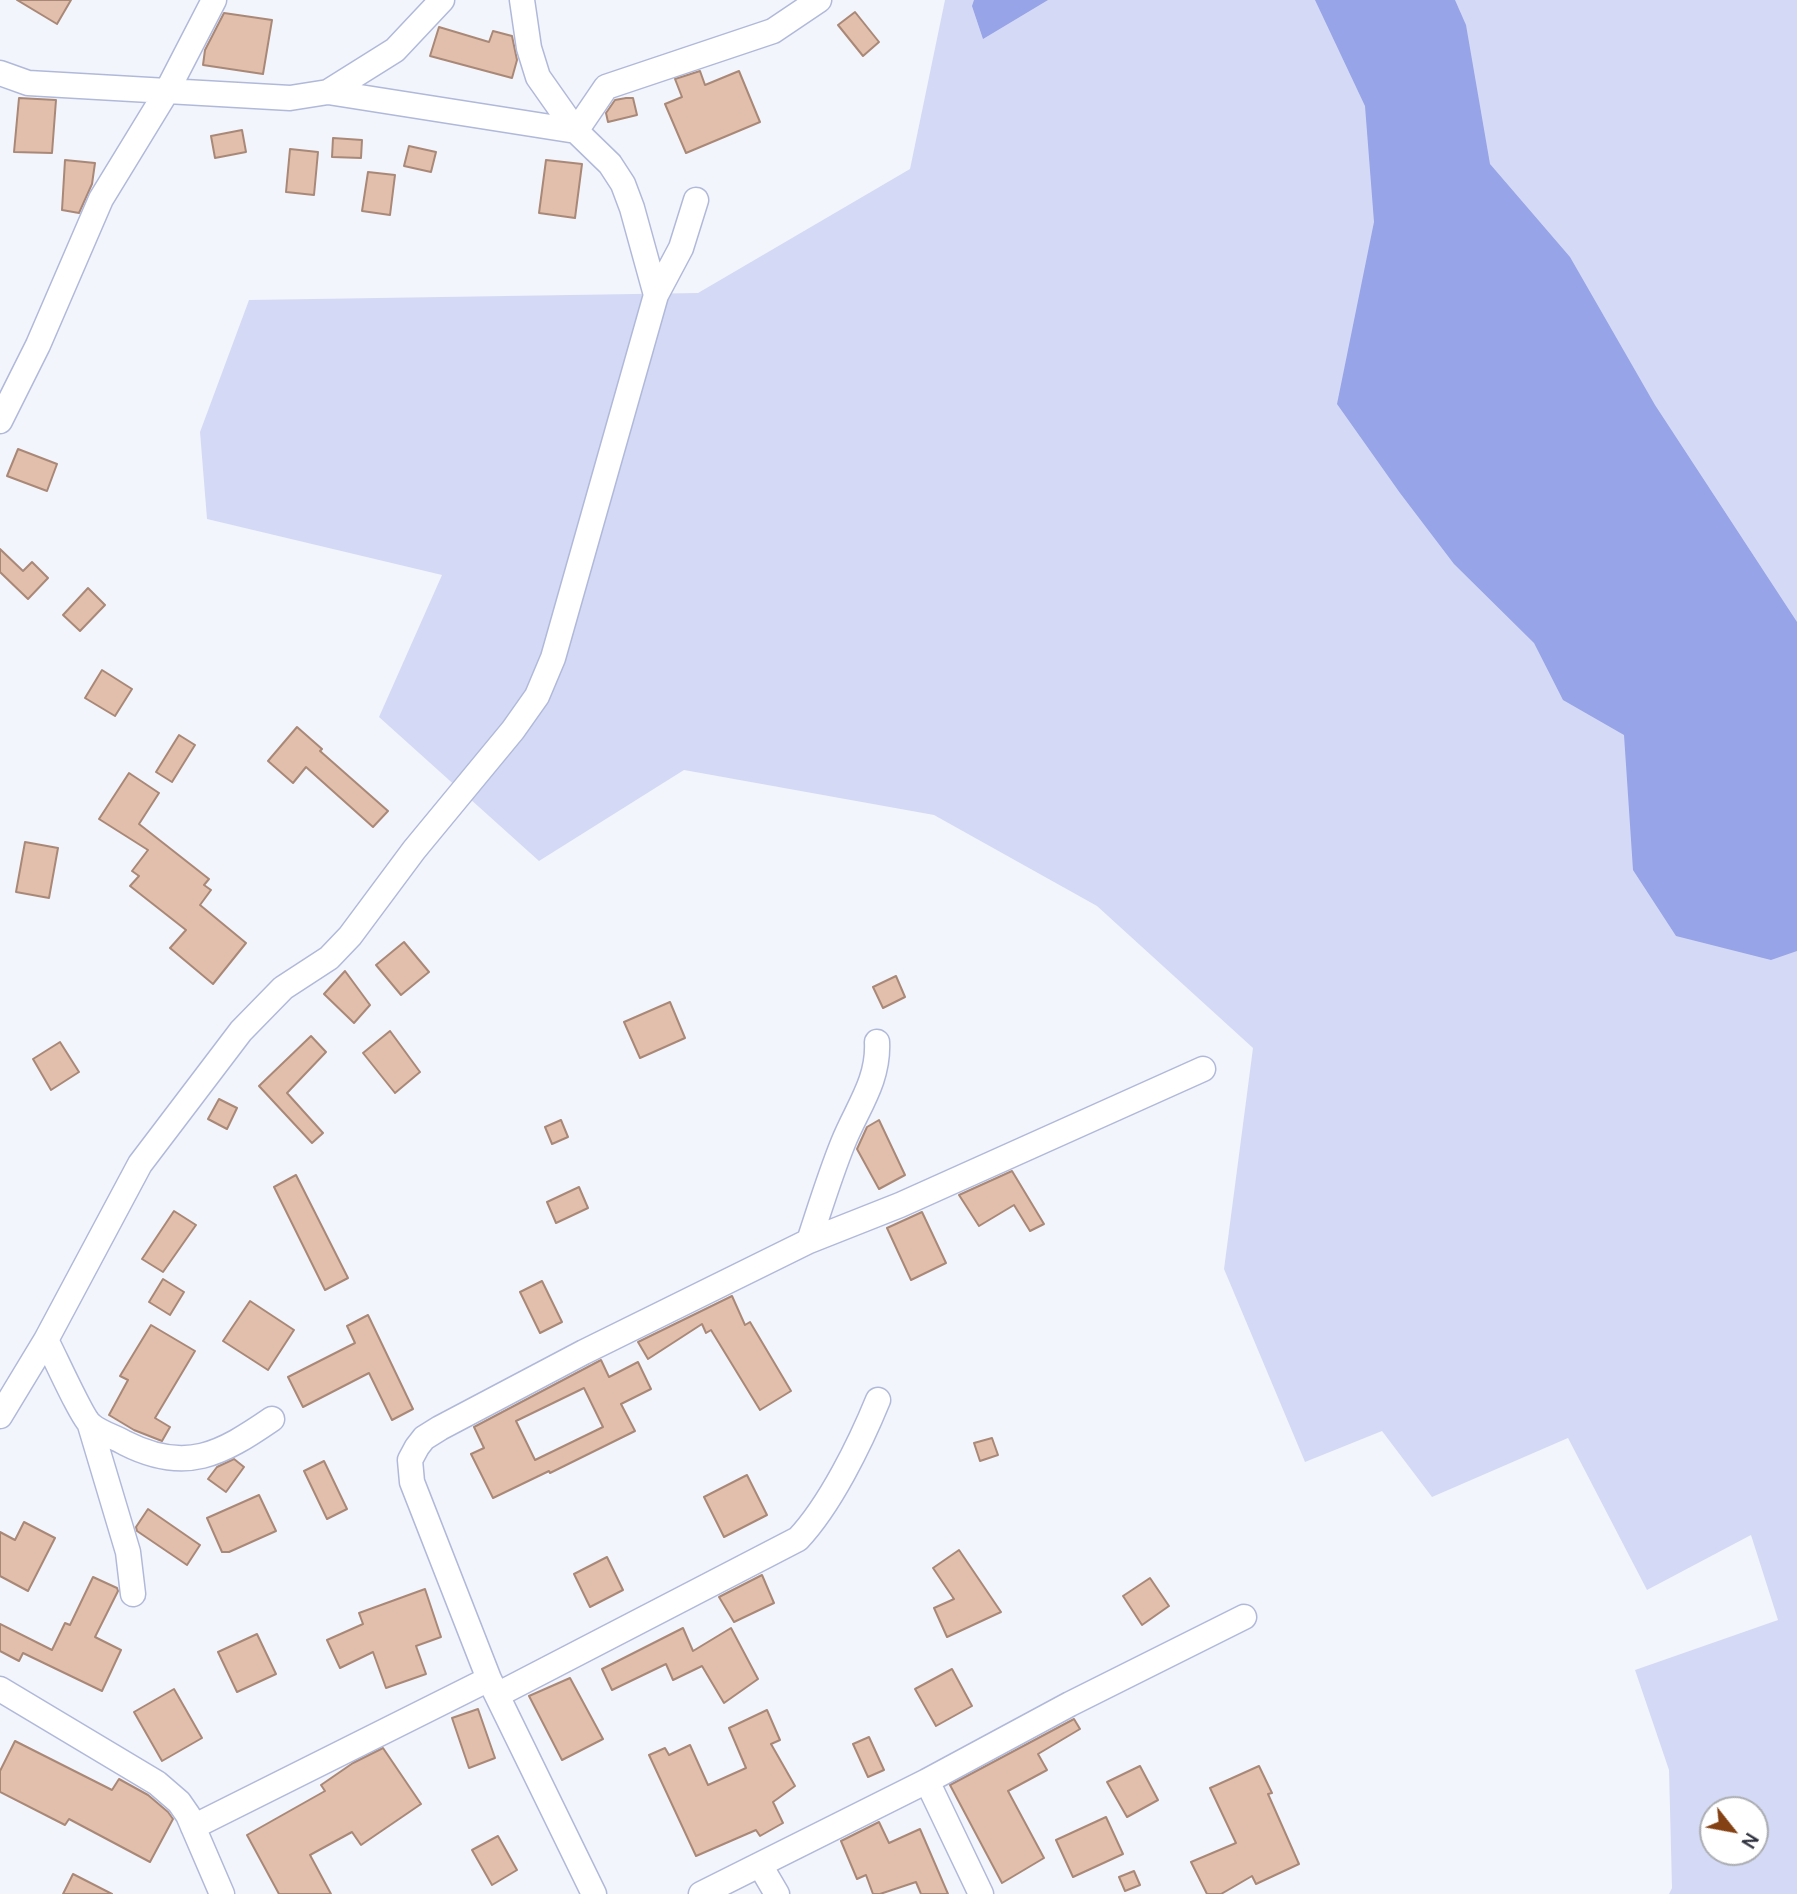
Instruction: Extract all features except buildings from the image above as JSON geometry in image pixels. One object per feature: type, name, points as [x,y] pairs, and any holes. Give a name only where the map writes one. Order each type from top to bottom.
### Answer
[{"type":"street","points":[[0,421],[38,345],[101,199],[167,92],[214,0]]},
{"type":"street","points":[[328,92],[395,50],[442,0]]},
{"type":"street","points":[[522,0],[525,30],[538,77],[576,131],[610,164],[623,184],[656,295]]},
{"type":"street","points":[[576,131],[606,87],[773,31],[818,0]]},
{"type":"street","points":[[0,73],[28,83],[167,92],[290,98],[328,92],[576,131]]},
{"type":"street","points":[[0,1416],[46,1340],[140,1164],[241,1031],[283,988],[329,958],[350,936],[414,850],[493,757],[537,696],[553,658],[656,295],[681,248],[696,200]]},
{"type":"street","points":[[809,1241],[843,1143],[871,1088],[878,1061],[877,1042]]},
{"type":"street","points":[[594,1894],[493,1687],[412,1482],[410,1460],[417,1447],[424,1438],[440,1428],[584,1352],[809,1241],[900,1205],[1203,1069]]},
{"type":"street","points":[[46,1340],[90,1425],[128,1552],[132,1594]]},
{"type":"street","points":[[193,1827],[493,1687],[798,1539],[813,1524],[825,1505],[868,1426],[878,1400]]},
{"type":"street","points":[[90,1425],[140,1451],[169,1459],[200,1457],[234,1445],[272,1419]]},
{"type":"street","points":[[701,1894],[1244,1617]]},
{"type":"street","points":[[0,1689],[157,1783],[179,1802],[188,1815],[222,1894]]},
{"type":"street","points":[[927,1781],[981,1894]]},
{"type":"street","points":[[760,1865],[777,1894]]},
{"type":"shaded area","points":[[945,0],[1797,0],[1797,1894],[1669,1894],[1672,1888],[1669,1770],[1635,1670],[1778,1620],[1751,1535],[1647,1590],[1568,1438],[1432,1497],[1382,1431],[1305,1462],[1224,1269],[1253,1048],[1097,906],[934,815],[684,770],[539,861],[379,717],[442,575],[207,519],[200,432],[249,300],[698,293],[910,169]]},
{"type":"water","points":[[974,0],[1048,0],[983,39],[972,6]]},
{"type":"water","points":[[1315,0],[1455,0],[1466,25],[1490,164],[1570,257],[1655,405],[1797,622],[1797,951],[1771,960],[1676,936],[1633,870],[1624,735],[1563,700],[1534,643],[1454,564],[1337,404],[1374,222],[1365,106]]}]
